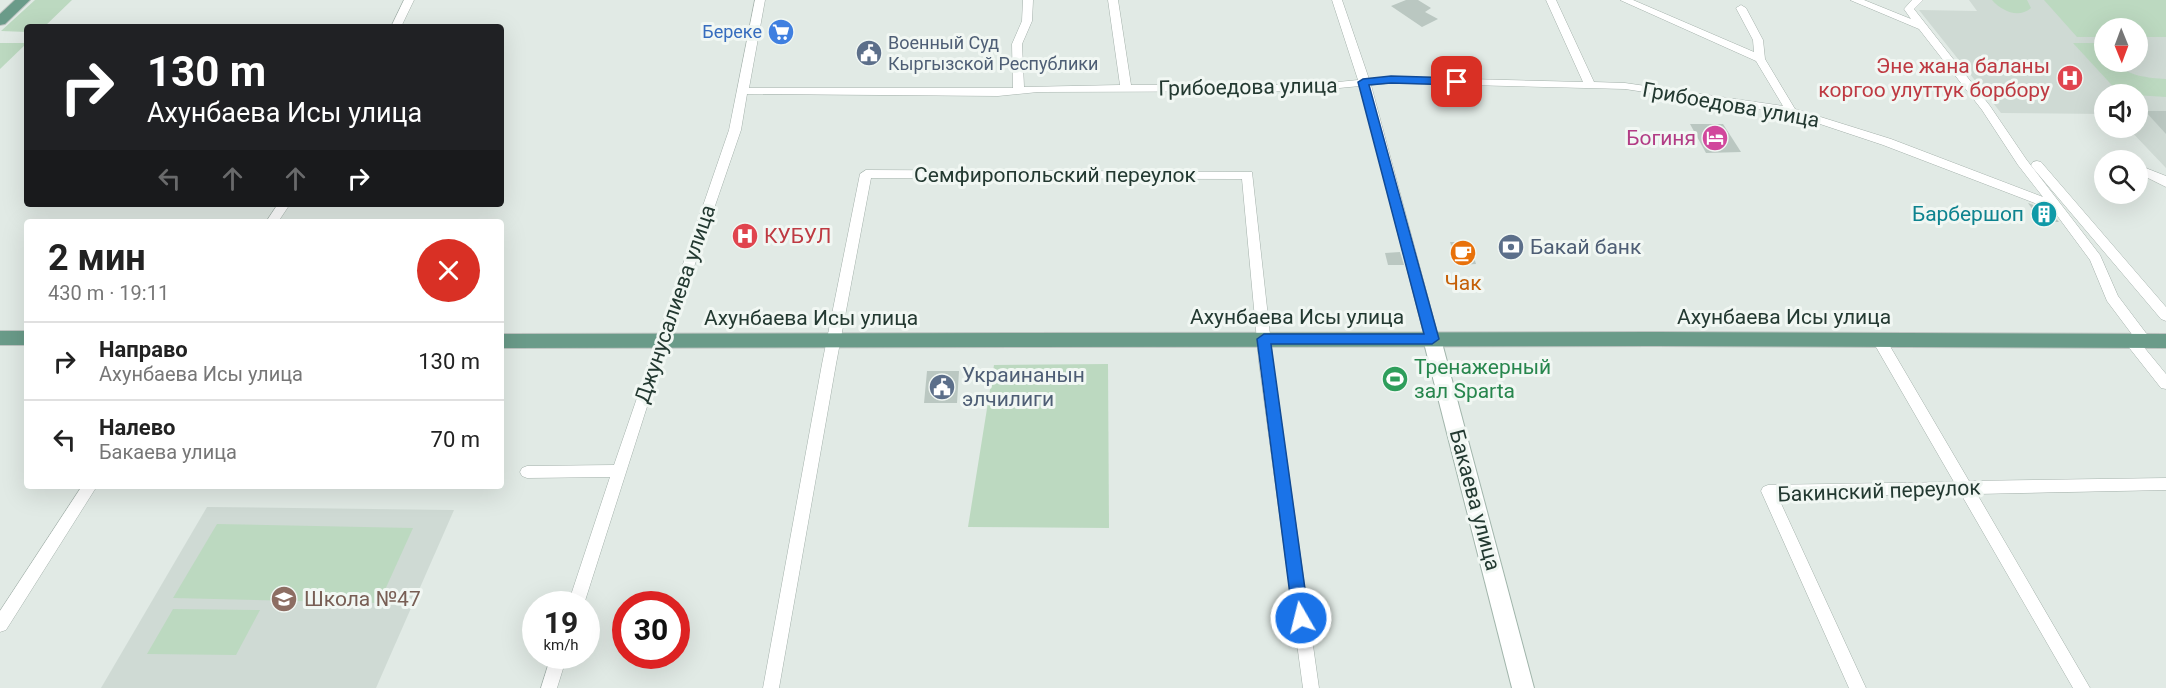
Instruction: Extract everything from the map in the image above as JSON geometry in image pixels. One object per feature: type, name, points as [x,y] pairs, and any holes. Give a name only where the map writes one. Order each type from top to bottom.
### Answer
[{"type":"main road","points":[[0,21],[23,0]]},
{"type":"main road","points":[[0,338],[24,338]]},
{"type":"main road","name":"Ахунбаева Исы улица","points":[[504,341],[1264,339],[2166,341]]},
{"type":"main road","name":"Бакаева улица","points":[[1432,339],[1523,688]]},
{"type":"street","points":[[397,24],[409,0]]},
{"type":"street","name":"Джунусалиева улица","points":[[580,591],[662,341],[735,130],[760,0]]},
{"type":"street","points":[[1019,91],[1017,44],[1027,21],[1028,0]]},
{"type":"street","points":[[1113,0],[1126,90]]},
{"type":"street","name":"Бакаева улица","points":[[1337,0],[1360,66],[1432,339]]},
{"type":"street","points":[[1551,0],[1590,86]]},
{"type":"street","points":[[1625,0],[1760,59]]},
{"type":"street","points":[[1855,0],[1923,27]]},
{"type":"street","points":[[1918,0],[1909,9],[1986,108],[2022,162],[2096,258],[2112,298],[2166,384]]},
{"type":"street","points":[[1742,8],[1758,40],[1760,59],[1791,111]]},
{"type":"street","name":"Грибоедова улица","points":[[744,91],[986,93],[1308,88],[1391,80],[1625,86],[1791,111],[1887,142],[2056,207]]},
{"type":"street","points":[[2037,165],[2166,316]]},
{"type":"street","points":[[2148,173],[2166,183]]},
{"type":"street","name":"Семфиропольский переулок","points":[[771,688],[866,174],[1248,175],[1264,339],[1311,688]]},
{"type":"street","points":[[2149,298],[2166,298]]},
{"type":"street","points":[[1879,340],[2082,688]]},
{"type":"street","points":[[526,472],[619,471]]},
{"type":"street","name":"Бакинский переулок","points":[[1858,688],[1768,491],[2166,484]]},
{"type":"street","points":[[0,626],[88,489]]},
{"type":"street","points":[[549,688],[556,669]]},
{"type":"shaded area","name":"Эне жана баланы коргоо улуттук борбору","points":[[1969,0],[2166,0],[2166,168],[2138,138],[2148,138],[2148,84],[2094,84],[2094,114],[2001,113],[1919,10],[1977,11]]},
{"type":"shaded area","name":"Школа №47","points":[[207,507],[454,510],[376,688],[101,688]]},
{"type":"green space","points":[[35,0],[72,0],[47,24],[24,24],[24,32],[1,31]]},
{"type":"green space","points":[[1992,0],[2027,0],[2031,8],[2021,13],[2010,12]]},
{"type":"green space","points":[[2044,0],[2166,0],[2166,37],[2148,37],[2148,18],[2094,18],[2094,37],[2077,37]]},
{"type":"green space","points":[[0,43],[24,43],[24,46],[0,69]]},
{"type":"green space","points":[[2073,43],[2094,43],[2094,66]]},
{"type":"green space","points":[[2100,72],[2131,72],[2166,79],[2166,97],[2148,96],[2148,84],[2111,84]]},
{"type":"green space","points":[[1108,364],[1109,528],[968,527],[994,365]]},
{"type":"green space","points":[[217,524],[413,528],[379,603],[173,598]]},
{"type":"green space","points":[[173,609],[260,610],[236,655],[147,654]]},
{"type":"building","points":[[1406,0],[1418,0],[1431,8],[1425,12],[1438,19],[1422,27],[1391,6]]},
{"type":"building","points":[[2148,111],[2166,111],[2166,134],[2148,114]]},
{"type":"building","name":"Богиня","points":[[1690,124],[1723,124],[1741,152],[1706,153]]},
{"type":"building","name":"Барбершоп","points":[[2028,203],[2051,212],[2059,222],[2042,222]]},
{"type":"building","name":"Чак","points":[[1450,242],[1469,242],[1476,264],[1458,265]]},
{"type":"building","points":[[1400,252],[1404,265],[1388,265],[1385,253]]},
{"type":"building","name":"Украинанын элчилиги","points":[[927,371],[959,371],[957,403],[924,403]]},
{"type":"place","name":"Береке","points":[[781,32]]},
{"type":"place","name":"Военный Суд Кыргызской Республики","points":[[869,53]]},
{"type":"place","name":"Эне жана баланы коргоо улуттук борбору","points":[[2070,78]]},
{"type":"place","name":"Богиня","points":[[1715,138]]},
{"type":"place","name":"Барбершоп","points":[[2044,214]]},
{"type":"place","name":"КУБУЛ","points":[[745,236]]},
{"type":"place","name":"Бакай банк","points":[[1511,247]]},
{"type":"place","name":"Чак","points":[[1463,253]]},
{"type":"place","name":"Тренажерный зал Sparta","points":[[1395,379]]},
{"type":"place","name":"Украинанын элчилиги","points":[[942,387]]},
{"type":"place","name":"Школа №47","points":[[284,599]]},
{"type":"route","points":[[1301,618],[1264,339],[1432,339],[1363,82],[1391,80],[1457,82]]}]
